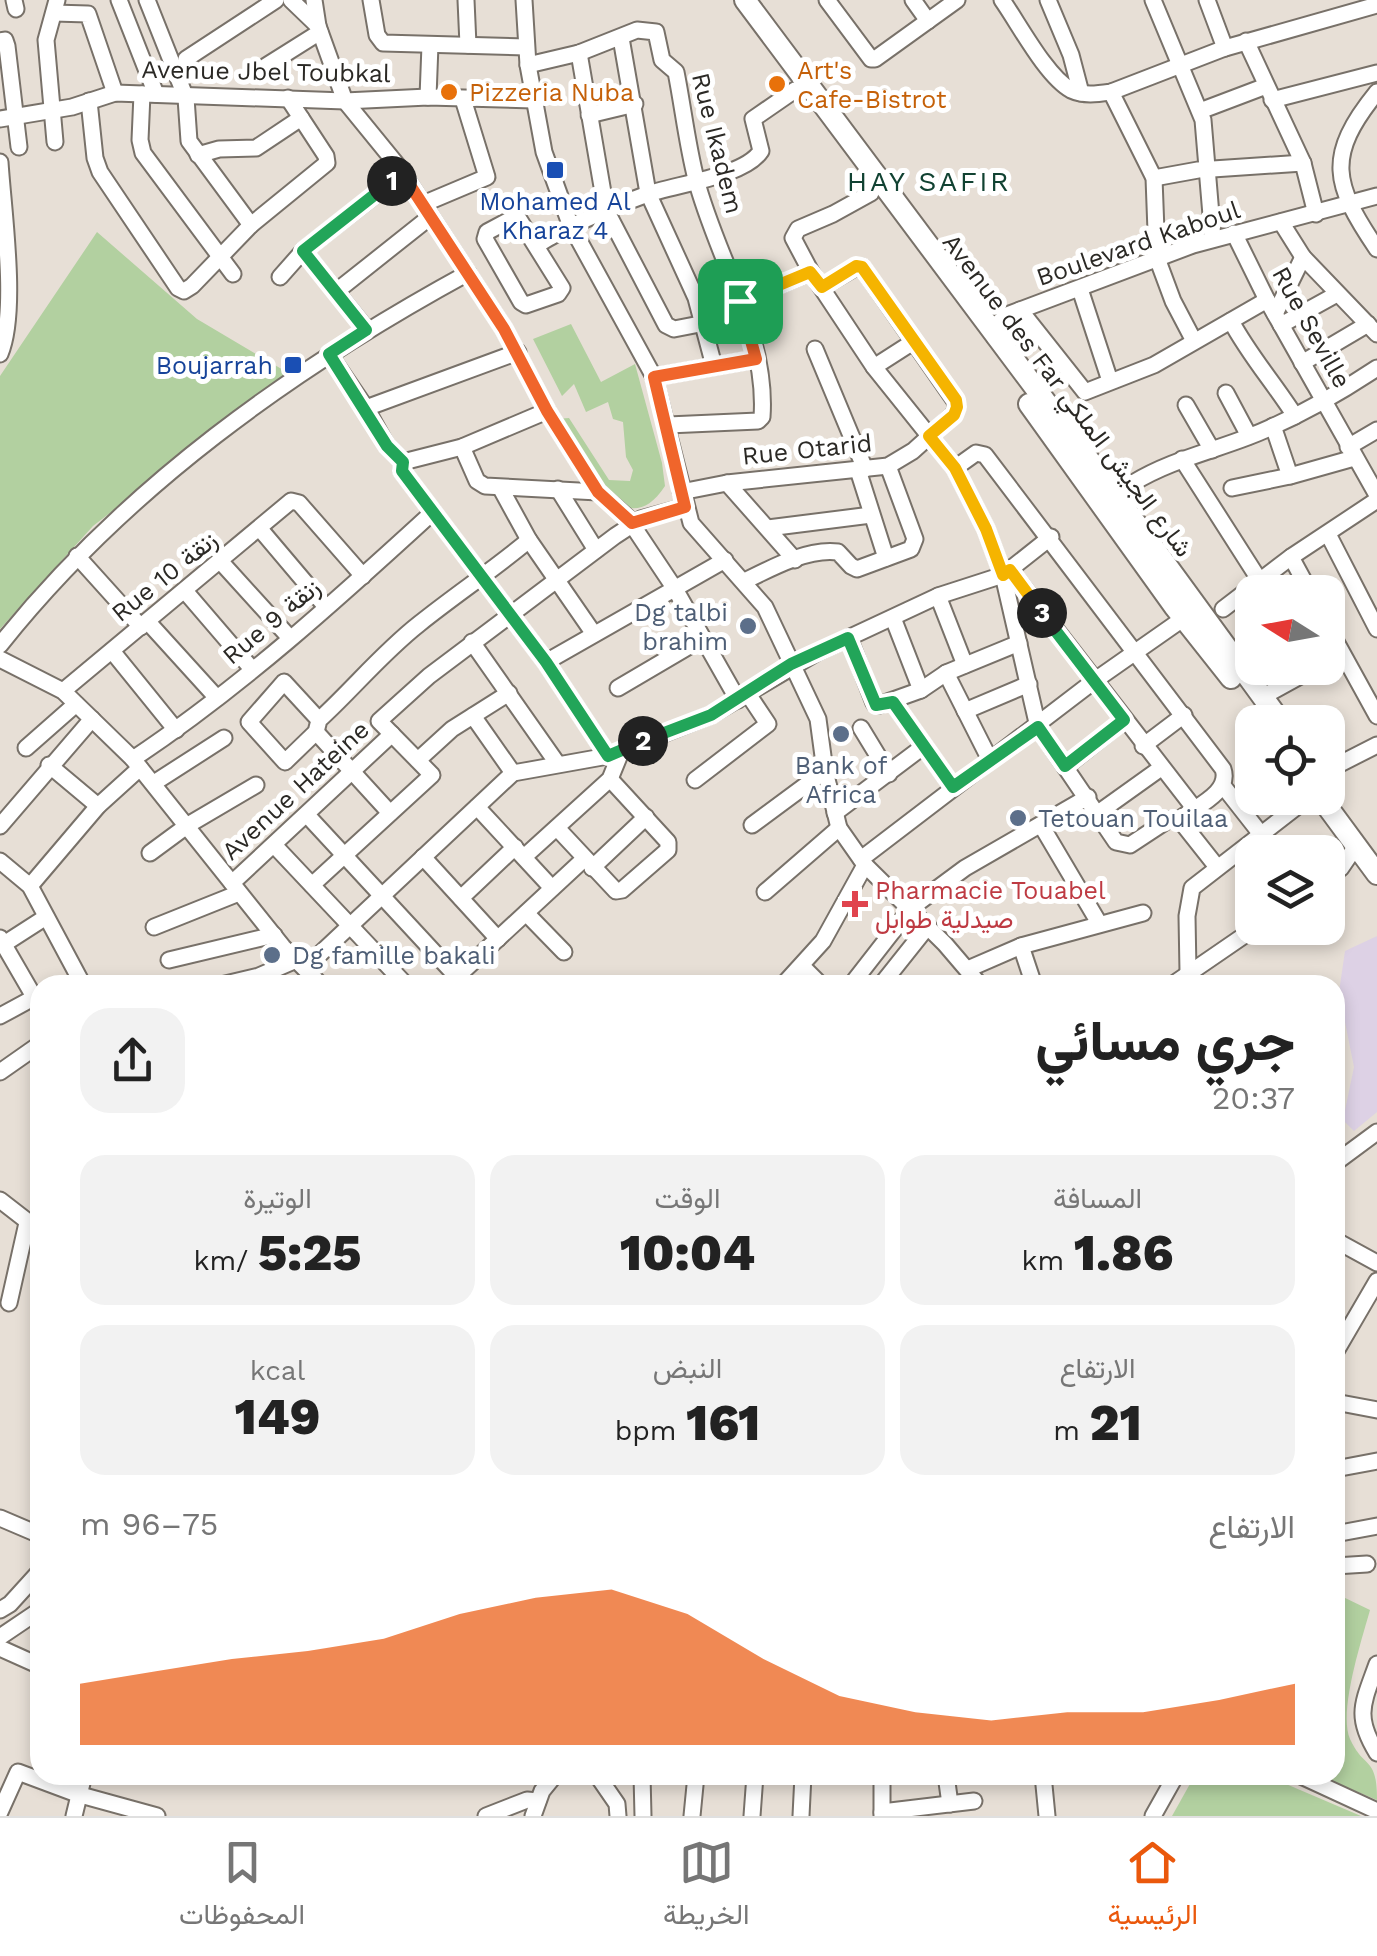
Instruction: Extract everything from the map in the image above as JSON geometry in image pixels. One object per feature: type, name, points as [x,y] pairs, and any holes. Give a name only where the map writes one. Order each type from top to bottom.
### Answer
[{"type":"main road","name":"Avenue des Far شارع الجيش الملكي","points":[[730,0],[984,340],[1184,618],[1253,705]]},
{"type":"main road","name":"Avenue des Far شارع الجيش الملكي","points":[[745,0],[1269,705]]},
{"type":"main road","points":[[1345,814],[1375,863]]},
{"type":"main road","points":[[1333,815],[1356,846],[1375,863]]},
{"type":"street","points":[[119,0],[149,94],[140,140],[143,153],[233,274]]},
{"type":"street","points":[[147,0],[179,62],[186,98],[186,132],[198,155],[251,225]]},
{"type":"street","points":[[179,62],[276,0]]},
{"type":"street","points":[[291,0],[319,29]]},
{"type":"street","points":[[314,0],[319,29],[345,102],[402,173],[468,273],[598,492],[632,523],[703,638],[743,696],[768,724],[696,780]]},
{"type":"street","points":[[371,0],[377,35],[383,42],[526,46]]},
{"type":"street","points":[[466,0],[468,45]]},
{"type":"street","points":[[524,0],[528,65],[544,152],[570,224],[654,377],[691,523],[765,607],[818,719],[837,821],[863,862],[972,975]]},
{"type":"street","points":[[827,0],[875,59],[957,0]]},
{"type":"street","points":[[912,0],[928,21]]},
{"type":"street","points":[[1002,0],[1056,77],[1081,94],[1110,92],[1246,41],[1377,4]]},
{"type":"street","points":[[1048,0],[1071,55],[1081,94]]},
{"type":"street","points":[[1153,0],[1206,134],[1213,239]]},
{"type":"street","points":[[1207,0],[1225,48]]},
{"type":"street","points":[[55,142],[46,40],[56,7],[88,14],[114,93]]},
{"type":"street","points":[[258,70],[319,29]]},
{"type":"street","name":"Rue Ikadem","points":[[528,65],[579,53],[636,30],[655,30],[662,60],[676,72],[696,181],[740,301],[762,398],[761,419],[668,424]]},
{"type":"street","points":[[621,38],[648,193],[705,322],[714,366]]},
{"type":"street","points":[[0,41],[4,40],[7,46],[8,117],[20,147]]},
{"type":"street","points":[[1246,41],[1302,163],[1316,214]]},
{"type":"street","points":[[428,97],[430,45]]},
{"type":"street","points":[[579,53],[606,210],[666,325],[674,330],[705,322]]},
{"type":"street","points":[[628,66],[662,60]]},
{"type":"street","points":[[1200,111],[1269,93],[1377,73]]},
{"type":"street","points":[[537,245],[570,224],[648,193],[732,170],[760,155],[753,119],[795,90]]},
{"type":"street","points":[[1110,92],[1154,178],[1157,258],[1194,341]]},
{"type":"street","points":[[1377,92],[1340,150],[1348,206],[1377,249]]},
{"type":"street","name":"Avenue Jbel Toubkal","points":[[8,117],[54,110],[114,93],[345,102],[428,97],[534,100]]},
{"type":"street","points":[[89,101],[100,172],[178,288],[184,291],[251,225],[327,163],[288,98]]},
{"type":"street","points":[[338,290],[426,210],[487,177],[463,100]]},
{"type":"street","points":[[589,115],[635,104]]},
{"type":"street","points":[[198,155],[219,148],[256,148],[301,118]]},
{"type":"street","points":[[0,162],[0,354]]},
{"type":"street","points":[[1154,178],[1208,169],[1302,163]]},
{"type":"street","points":[[280,277],[303,251],[402,173]]},
{"type":"street","points":[[871,192],[793,232],[810,272],[874,367],[955,468],[1006,572],[1194,808]]},
{"type":"street","name":"Boulevard Kaboul","points":[[995,338],[998,322],[1026,308],[1157,258],[1213,239],[1377,196]]},
{"type":"street","points":[[517,216],[537,245],[562,290],[524,305],[485,236],[517,216]]},
{"type":"street","points":[[1281,222],[1302,257],[1373,329],[1302,363]]},
{"type":"street","name":"Rue Seville","points":[[1234,234],[1377,497]]},
{"type":"street","points":[[303,251],[338,290],[366,330]]},
{"type":"street","points":[[1274,313],[1302,257]]},
{"type":"street","points":[[822,287],[856,266],[862,267],[957,404],[954,415],[929,436]]},
{"type":"street","points":[[740,301],[810,272]]},
{"type":"street","points":[[0,645],[76,556],[210,440],[366,330],[468,273]]},
{"type":"street","points":[[1080,289],[1110,381]]},
{"type":"street","points":[[1026,308],[1082,392],[1154,365],[1231,321],[1337,294]]},
{"type":"street","name":"Boulevard Kaboul","points":[[970,305],[1026,308]]},
{"type":"street","points":[[1231,321],[1244,346],[1295,416]]},
{"type":"street","points":[[874,367],[914,342]]},
{"type":"street","points":[[815,348],[861,469],[886,558]]},
{"type":"street","points":[[366,408],[518,352]]},
{"type":"street","points":[[329,354],[387,446],[403,462]]},
{"type":"street","points":[[654,377],[756,359]]},
{"type":"street","points":[[1133,482],[1155,469],[1250,436],[1324,403],[1377,368]]},
{"type":"street","points":[[1226,393],[1250,436]]},
{"type":"street","points":[[1186,404],[1212,450]]},
{"type":"street","points":[[403,462],[462,447],[547,411]]},
{"type":"street","points":[[1273,426],[1290,476]]},
{"type":"street","points":[[1232,488],[1290,476],[1351,452],[1377,430]]},
{"type":"street","name":"Rue Otarid","points":[[632,523],[727,483],[888,466],[929,436]]},
{"type":"street","points":[[462,447],[478,482],[501,489],[598,492]]},
{"type":"street","points":[[955,468],[976,453],[986,455],[1184,715],[1224,771],[1224,788],[1261,833]]},
{"type":"street","points":[[1182,459],[1256,575]]},
{"type":"street","points":[[403,462],[402,471],[614,754],[610,778],[556,828],[461,898]]},
{"type":"street","points":[[745,582],[795,560],[833,551],[858,568],[911,549],[915,542],[888,466]]},
{"type":"street","points":[[727,483],[795,560]]},
{"type":"street","points":[[501,489],[529,540],[594,634]]},
{"type":"street","points":[[558,489],[596,550]]},
{"type":"street","points":[[1267,575],[1377,497]]},
{"type":"street","name":"Rue 10 زنقة","points":[[63,692],[290,502],[296,501],[362,576]]},
{"type":"street","name":"Rue 9 زنقة","points":[[30,886],[137,764],[326,608],[433,512]]},
{"type":"street","points":[[768,528],[871,515]]},
{"type":"street","points":[[312,885],[432,774],[379,721],[428,676],[632,523]]},
{"type":"street","points":[[260,529],[326,608]]},
{"type":"street","points":[[1328,534],[1377,628]]},
{"type":"street","points":[[0,658],[63,692],[137,764],[307,975],[350,925],[513,774],[614,754],[711,715],[840,638],[1006,572],[1051,538]]},
{"type":"street","points":[[390,812],[353,772],[317,726],[284,682],[249,722],[284,762],[317,726],[400,640],[484,579],[529,540]]},
{"type":"street","points":[[76,556],[217,698]]},
{"type":"street","points":[[1291,556],[1301,575]]},
{"type":"street","points":[[546,662],[725,560]]},
{"type":"street","points":[[221,562],[290,638]]},
{"type":"street","points":[[1006,572],[1038,727],[1113,838],[1126,846],[1168,820],[1180,819],[1224,788]]},
{"type":"street","points":[[186,591],[252,669]]},
{"type":"street","points":[[938,596],[965,665]]},
{"type":"street","points":[[1223,609],[1235,600]]},
{"type":"street","points":[[894,618],[920,690]]},
{"type":"street","points":[[793,975],[823,941],[863,862],[953,787],[1184,618]]},
{"type":"street","points":[[618,688],[703,638]]},
{"type":"street","points":[[840,638],[876,705],[893,702],[1019,642]]},
{"type":"street","points":[[472,642],[557,763]]},
{"type":"street","points":[[112,651],[176,730]]},
{"type":"street","points":[[1345,672],[1377,716]]},
{"type":"street","points":[[946,674],[990,760]]},
{"type":"street","points":[[964,711],[1029,684]]},
{"type":"street","points":[[1262,696],[1283,685]]},
{"type":"street","points":[[418,760],[452,729],[510,693]]},
{"type":"street","points":[[893,702],[953,787]]},
{"type":"street","points":[[26,748],[76,704]]},
{"type":"street","points":[[1143,746],[1184,715]]},
{"type":"street","points":[[473,716],[513,774]]},
{"type":"street","points":[[0,826],[92,719]]},
{"type":"street","points":[[190,720],[206,749]]},
{"type":"street","points":[[1065,766],[1124,720]]},
{"type":"street","points":[[861,728],[889,774]]},
{"type":"street","name":"Avenue Hateine","points":[[236,888],[274,845],[392,734]]},
{"type":"street","points":[[154,783],[224,738]]},
{"type":"street","points":[[1345,761],[1377,745]]},
{"type":"street","points":[[765,892],[837,821],[924,746]]},
{"type":"street","points":[[49,766],[98,806]]},
{"type":"street","points":[[1098,813],[1161,768]]},
{"type":"street","points":[[752,825],[825,771]]},
{"type":"street","points":[[556,828],[611,889],[622,890],[668,850],[668,842],[610,778]]},
{"type":"street","points":[[150,852],[256,785]]},
{"type":"street","points":[[859,975],[911,908],[966,868],[1088,797]]},
{"type":"street","points":[[477,807],[552,888]]},
{"type":"street","points":[[307,815],[382,896],[447,975]]},
{"type":"street","points":[[1188,972],[1189,894],[1196,884],[1285,815]]},
{"type":"street","points":[[458,975],[552,888],[646,817]]},
{"type":"street","points":[[1180,819],[1217,867]]},
{"type":"street","points":[[1041,825],[1099,924]]},
{"type":"street","points":[[274,845],[397,975]]},
{"type":"street","points":[[1345,860],[1356,846]]},
{"type":"street","points":[[423,856],[498,938]]},
{"type":"street","points":[[1345,870],[1375,863]]},
{"type":"street","points":[[0,883],[6,865],[30,886],[78,975]]},
{"type":"street","points":[[154,927],[236,888]]},
{"type":"street","points":[[526,912],[564,952]]},
{"type":"street","points":[[968,969],[1021,946],[1144,913]]},
{"type":"street","points":[[30,990],[4,951],[46,916]]},
{"type":"street","points":[[889,975],[928,926]]},
{"type":"street","points":[[169,960],[274,935]]},
{"type":"street","points":[[1184,975],[1235,941]]},
{"type":"street","points":[[1021,946],[1031,975]]},
{"type":"street","points":[[802,966],[809,975]]},
{"type":"street","points":[[0,1016],[30,1005]]},
{"type":"street","points":[[0,1072],[30,1051]]},
{"type":"street","points":[[1345,1156],[1377,1132]]},
{"type":"street","points":[[0,1200],[30,1225]]},
{"type":"street","points":[[9,1303],[30,1236]]},
{"type":"street","points":[[1345,1245],[1377,1263]]},
{"type":"street","points":[[1345,1337],[1376,1286]]},
{"type":"street","points":[[1345,1405],[1377,1410]]},
{"type":"street","points":[[1345,1466],[1377,1461]]},
{"type":"street","points":[[0,1518],[30,1531]]},
{"type":"street","points":[[1345,1532],[1377,1526]]},
{"type":"street","points":[[1345,1565],[1367,1564]]},
{"type":"street","points":[[0,1610],[30,1582]]},
{"type":"street","points":[[0,1637],[30,1617]]},
{"type":"street","points":[[0,1648],[30,1662]]},
{"type":"street","points":[[1377,1664],[1361,1712],[1363,1727],[1377,1753]]},
{"type":"street","points":[[0,1812],[18,1772],[30,1776]]},
{"type":"street","points":[[53,1785],[157,1816]]},
{"type":"street","points":[[74,1816],[80,1785]]},
{"type":"street","points":[[486,1816],[527,1800],[535,1808],[549,1785]]},
{"type":"street","points":[[604,1785],[617,1804],[618,1816]]},
{"type":"street","points":[[642,1785],[643,1816]]},
{"type":"street","points":[[692,1816],[695,1785]]},
{"type":"street","points":[[752,1816],[754,1785]]},
{"type":"street","points":[[801,1816],[803,1785]]},
{"type":"street","points":[[882,1785],[882,1814],[974,1801]]},
{"type":"street","points":[[947,1785],[950,1804]]},
{"type":"street","points":[[1043,1785],[1047,1816]]},
{"type":"street","points":[[1154,1816],[1169,1785]]},
{"type":"street","points":[[1320,1785],[1377,1812]]},
{"type":"shaded area","points":[[1377,936],[1377,1112],[1354,1131],[1345,1122],[1354,1067],[1345,1022],[1345,975],[1341,975],[1345,951]]},
{"type":"green space","points":[[97,232],[197,319],[290,374],[93,526],[0,629],[0,376]]},
{"type":"green space","points":[[571,324],[601,382],[635,364],[665,486],[649,504],[633,508],[617,503],[602,490],[555,419],[569,418],[609,480],[630,481],[633,470],[626,457],[623,422],[613,419],[608,402],[586,412],[574,384],[562,396],[533,339]]},
{"type":"green space","points":[[1345,1598],[1370,1610],[1352,1675],[1347,1727],[1355,1749],[1375,1776],[1377,1800],[1341,1785],[1345,1785]]},
{"type":"green space","points":[[1189,1785],[1288,1785],[1361,1816],[1172,1816]]},
{"type":"place","name":"Art's Cafe-Bistrot","points":[[777,84]]},
{"type":"place","name":"Pizzeria Nuba","points":[[449,92]]},
{"type":"place","name":"Mohamed Al Kharaz 4","points":[[555,170]]},
{"type":"place","name":"Boujarrah","points":[[293,365]]},
{"type":"place","name":"Dg talbi brahim","points":[[748,626]]},
{"type":"place","name":"Bank of Africa","points":[[841,734]]},
{"type":"place","name":"Tetouan Touilaa","points":[[1018,818]]},
{"type":"place","name":"Pharmacie Touabel صيدلية طوابل","points":[[855,904]]},
{"type":"place","name":"Dg famille bakali","points":[[272,955]]},
{"type":"district","name":"HAY SAFIR","points":[[929,181]]},
{"type":"route","points":[[402,173],[504,329],[547,411],[598,492],[632,523],[685,507],[654,377],[756,359],[740,301],[810,272],[822,287],[856,266],[862,267],[956,402],[954,415],[929,436],[955,468],[986,529],[1003,575],[1010,570],[1124,720],[1065,766],[1038,727],[953,787],[893,702],[876,705],[848,638],[791,664],[724,709],[608,756],[546,662],[402,471],[403,462],[376,430],[366,408],[329,354],[366,330],[338,290],[303,251],[402,173]]}]
